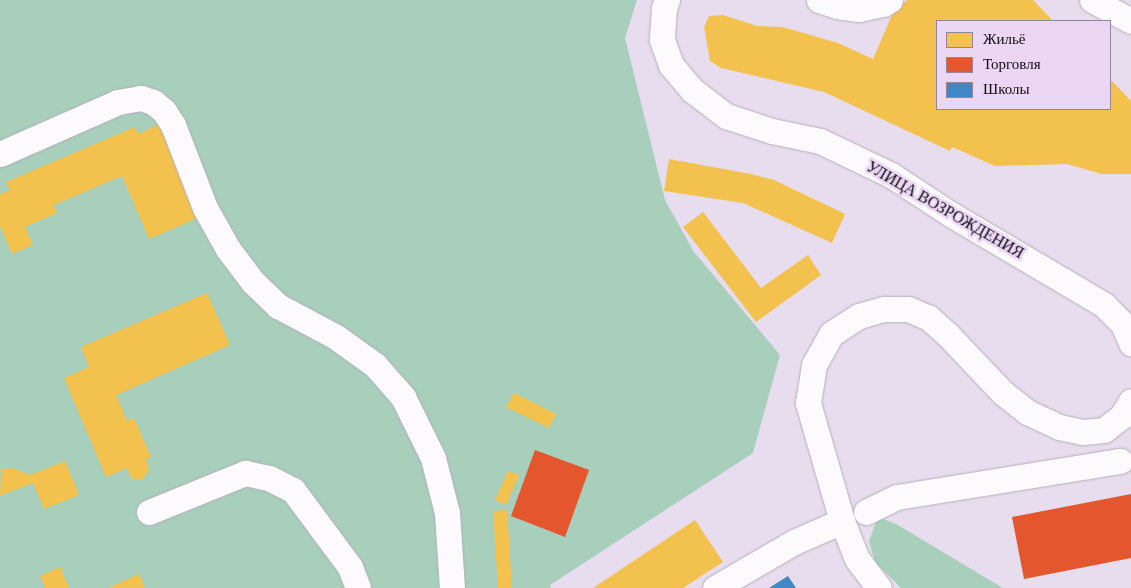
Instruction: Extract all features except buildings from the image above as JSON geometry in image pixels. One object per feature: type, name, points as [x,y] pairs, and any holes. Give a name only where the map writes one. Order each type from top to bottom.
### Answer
[{"type":"street","name":"УЛИЦА ВОЗРОЖДЕНИЯ","points":[[667,0],[664,8],[662,40],[671,65],[692,90],[726,116],[772,131],[820,141],[891,175],[952,215],[1104,305],[1123,324],[1131,343]]},
{"type":"street","points":[[819,0],[837,6],[859,9],[883,4],[890,0]]},
{"type":"street","points":[[1092,0],[1131,21]]},
{"type":"street","points":[[0,154],[118,102],[141,98],[153,102],[164,111],[173,125],[205,208],[228,249],[253,282],[278,306],[336,337],[375,365],[402,397],[433,458],[447,513],[452,588]]},
{"type":"street","points":[[879,588],[856,559],[842,521],[808,403],[814,365],[831,334],[859,316],[884,309],[908,309],[929,318],[972,358],[1003,392],[1027,412],[1059,427],[1082,432],[1104,430],[1122,416],[1131,401]]},
{"type":"street","points":[[866,512],[897,497],[1120,460]]},
{"type":"street","points":[[150,512],[245,473],[269,478],[292,490],[350,567],[358,588]]},
{"type":"street","points":[[714,588],[794,542],[842,521]]},
{"type":"green space","points":[[0,0],[637,0],[625,38],[665,200],[694,252],[780,355],[753,453],[550,585],[551,588],[0,588]]},
{"type":"green space","points":[[878,517],[896,524],[1003,588],[901,588],[875,562],[869,541]]}]
